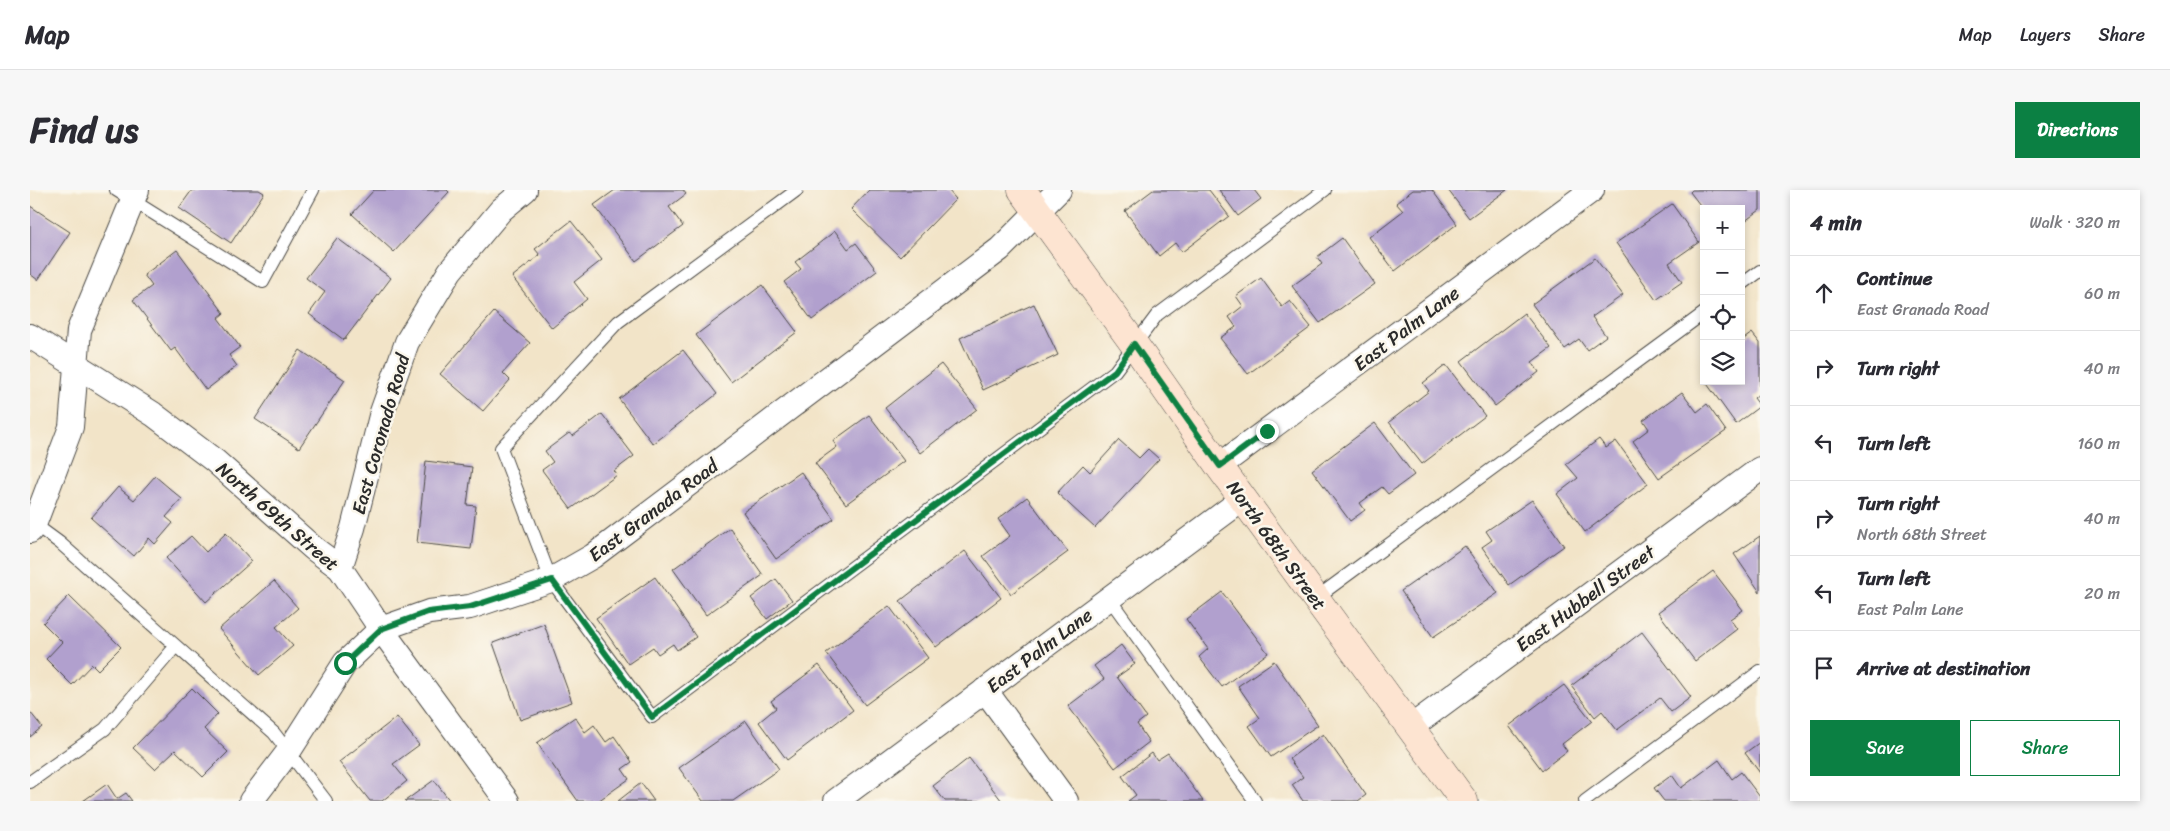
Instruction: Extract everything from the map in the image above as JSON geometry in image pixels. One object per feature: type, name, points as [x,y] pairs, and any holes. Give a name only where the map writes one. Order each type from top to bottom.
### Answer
[{"type":"street","name":"East Coronado Road","points":[[340,568],[354,528],[382,412],[407,342],[450,271],[501,210],[525,190]]},
{"type":"street","name":"East Granada Road","points":[[251,801],[289,751],[345,663],[381,629],[428,612],[470,607],[552,580],[593,556],[992,255],[1030,201],[1059,190]]},
{"type":"street","name":"East Palm Lane","points":[[1220,466],[1592,190]]},
{"type":"street","points":[[32,526],[71,427],[79,330],[128,193]]},
{"type":"street","name":"North 68th Street","points":[[1030,201],[1243,499],[1464,801]]},
{"type":"street","name":"North 69th Street","points":[[30,336],[152,414],[207,455],[313,548],[340,568],[381,629],[507,801]]},
{"type":"street","name":"East Hubbell Street","points":[[1411,727],[1760,469]]},
{"type":"street","name":"East Palm Lane","points":[[836,801],[1243,499]]},
{"type":"street","points":[[985,690],[1066,801]]},
{"type":"lane","points":[[128,193],[264,282],[313,190]]},
{"type":"lane","points":[[797,190],[618,322],[501,448],[552,580],[652,717],[1115,371],[1157,315],[1325,190]]},
{"type":"lane","points":[[1745,282],[1760,271]]},
{"type":"lane","points":[[1316,598],[1700,316]]},
{"type":"lane","points":[[32,526],[60,543],[274,734],[326,801]]},
{"type":"lane","points":[[1109,598],[1255,801]]},
{"type":"lane","points":[[30,782],[105,729],[175,647]]},
{"type":"lane","points":[[1585,801],[1760,671]]},
{"type":"building","points":[[192,190],[259,190],[264,193],[231,243],[179,208]]},
{"type":"building","points":[[374,190],[447,190],[449,192],[394,252],[352,214]]},
{"type":"building","points":[[615,190],[683,190],[686,194],[669,207],[683,226],[636,261],[594,205]]},
{"type":"building","points":[[869,190],[948,190],[956,199],[900,257],[851,209]]},
{"type":"building","points":[[1153,190],[1209,190],[1229,216],[1182,252],[1175,243],[1159,256],[1125,211]]},
{"type":"building","points":[[1219,190],[1254,190],[1261,199],[1238,216]]},
{"type":"building","points":[[1413,190],[1432,190],[1457,224],[1395,271],[1369,237],[1403,211],[1396,203]]},
{"type":"building","points":[[1448,190],[1507,190],[1469,218]]},
{"type":"building","points":[[1692,190],[1760,190],[1760,210],[1745,221],[1745,205],[1700,205],[1690,192]]},
{"type":"building","points":[[1672,204],[1699,242],[1669,263],[1682,282],[1656,300],[1616,243]]},
{"type":"building","points":[[30,206],[70,232],[38,280],[30,274]]},
{"type":"building","points":[[571,221],[602,260],[574,282],[587,299],[552,328],[512,277],[540,255],[535,249]]},
{"type":"building","points":[[835,231],[848,249],[856,243],[877,271],[812,320],[784,282],[801,269],[795,262]]},
{"type":"building","points":[[337,238],[391,278],[344,340],[309,314],[325,292],[306,278]]},
{"type":"building","points":[[1342,238],[1375,284],[1320,323],[1292,286],[1322,264],[1317,257]]},
{"type":"building","points":[[177,250],[224,313],[218,318],[240,347],[229,355],[237,366],[206,390],[175,348],[171,351],[133,300],[152,286],[144,275]]},
{"type":"building","points":[[1595,258],[1623,295],[1592,317],[1606,336],[1587,350],[1579,339],[1565,349],[1532,304]]},
{"type":"building","points":[[1261,278],[1282,307],[1290,301],[1311,327],[1248,374],[1220,338],[1236,327],[1229,317],[1243,306],[1236,296]]},
{"type":"building","points":[[762,285],[797,332],[731,382],[696,335]]},
{"type":"building","points":[[1034,304],[1058,355],[983,390],[960,338]]},
{"type":"building","points":[[494,312],[530,343],[503,373],[510,380],[483,411],[440,374]]},
{"type":"building","points":[[1524,313],[1551,348],[1532,362],[1539,372],[1495,406],[1461,361]]},
{"type":"building","points":[[1752,333],[1760,343],[1760,393],[1754,398],[1760,406],[1736,424],[1708,385],[1745,385],[1745,338]]},
{"type":"building","points":[[300,350],[345,380],[299,448],[255,419]]},
{"type":"building","points":[[683,350],[717,394],[653,444],[619,399]]},
{"type":"building","points":[[941,364],[977,409],[920,453],[885,408]]},
{"type":"building","points":[[1446,365],[1485,416],[1422,464],[1389,422],[1429,391],[1423,383]]},
{"type":"building","points":[[1682,392],[1697,412],[1707,404],[1726,431],[1659,478],[1633,441],[1649,429],[1643,420]]},
{"type":"building","points":[[602,414],[634,456],[614,471],[617,475],[571,509],[542,470],[553,462],[545,451],[569,433],[573,436]]},
{"type":"building","points":[[869,415],[904,461],[846,504],[815,463],[837,447],[833,441]]},
{"type":"building","points":[[1375,423],[1414,475],[1388,494],[1382,487],[1360,503],[1365,510],[1350,521],[1312,470]]},
{"type":"building","points":[[1599,439],[1606,448],[1616,441],[1648,484],[1585,532],[1557,494],[1578,478],[1566,464]]},
{"type":"building","points":[[1119,440],[1139,458],[1148,449],[1159,459],[1095,528],[1057,493],[1083,465],[1090,472]]},
{"type":"building","points":[[426,461],[472,467],[467,505],[476,506],[471,549],[417,543]]},
{"type":"building","points":[[801,472],[834,519],[776,559],[743,512]]},
{"type":"building","points":[[155,476],[182,499],[166,517],[173,523],[155,544],[149,538],[134,556],[91,518],[118,487],[134,500]]},
{"type":"building","points":[[1027,497],[1068,552],[1011,594],[983,556],[1010,536],[998,519]]},
{"type":"building","points":[[1532,500],[1564,546],[1509,585],[1482,547],[1492,540],[1486,531]]},
{"type":"building","points":[[730,528],[763,575],[706,615],[673,569]]},
{"type":"building","points":[[226,533],[252,561],[206,602],[166,558],[191,536],[206,552]]},
{"type":"building","points":[[1760,536],[1760,592],[1734,554]]},
{"type":"building","points":[[1465,546],[1498,593],[1433,637],[1401,591]]},
{"type":"building","points":[[965,551],[1001,598],[936,647],[900,601]]},
{"type":"building","points":[[1713,571],[1743,610],[1730,619],[1737,629],[1695,661],[1658,612]]},
{"type":"building","points":[[655,577],[696,637],[677,650],[673,644],[658,654],[653,647],[628,664],[596,618]]},
{"type":"building","points":[[776,579],[792,600],[767,619],[751,598]]},
{"type":"building","points":[[274,581],[298,608],[276,627],[293,646],[259,675],[219,629]]},
{"type":"building","points":[[1222,592],[1268,653],[1222,687],[1199,657],[1208,649],[1186,619]]},
{"type":"building","points":[[69,596],[121,647],[98,670],[92,664],[72,685],[46,659],[62,642],[43,623]]},
{"type":"building","points":[[889,606],[928,658],[865,705],[826,653]]},
{"type":"building","points":[[544,624],[572,702],[520,720],[493,643]]},
{"type":"building","points":[[1642,632],[1691,697],[1671,712],[1660,698],[1617,730],[1602,711],[1595,717],[1571,686]]},
{"type":"building","points":[[1121,645],[1135,664],[1117,677],[1146,717],[1137,724],[1149,742],[1115,768],[1068,706],[1104,679],[1094,666]]},
{"type":"building","points":[[1274,661],[1318,725],[1271,757],[1249,726],[1260,718],[1238,686]]},
{"type":"building","points":[[819,665],[853,710],[787,760],[759,722],[776,708],[771,701]]},
{"type":"building","points":[[1564,685],[1592,721],[1562,744],[1567,751],[1542,770],[1509,726]]},
{"type":"building","points":[[192,688],[218,714],[204,729],[228,752],[203,777],[175,750],[155,769],[133,748]]},
{"type":"building","points":[[30,712],[42,727],[30,737]]},
{"type":"building","points":[[397,717],[419,745],[393,764],[407,781],[382,801],[370,801],[339,762]]},
{"type":"building","points":[[575,717],[585,732],[594,725],[606,742],[614,736],[632,762],[622,769],[629,779],[598,801],[578,801],[537,743]]},
{"type":"building","points":[[746,721],[779,769],[733,801],[703,801],[679,768]]},
{"type":"building","points":[[1323,734],[1366,795],[1358,801],[1303,801],[1292,785],[1303,777],[1289,759]]},
{"type":"building","points":[[1760,742],[1760,773],[1745,753]]},
{"type":"building","points":[[1152,753],[1157,760],[1168,753],[1203,801],[1128,801],[1136,795],[1122,776]]},
{"type":"building","points":[[969,758],[1002,801],[945,801],[933,786]]},
{"type":"building","points":[[1719,760],[1732,779],[1741,772],[1760,797],[1760,801],[1664,801],[1654,788],[1672,775],[1681,788]]},
{"type":"building","points":[[434,780],[450,801],[405,801]]},
{"type":"building","points":[[641,783],[654,801],[618,801]]},
{"type":"building","points":[[107,784],[117,799],[126,793],[132,801],[83,801]]},
{"type":"route","points":[[345,663],[381,629],[428,612],[470,607],[552,580],[652,717],[1115,371],[1134,344],[1220,466],[1267,431]]}]
